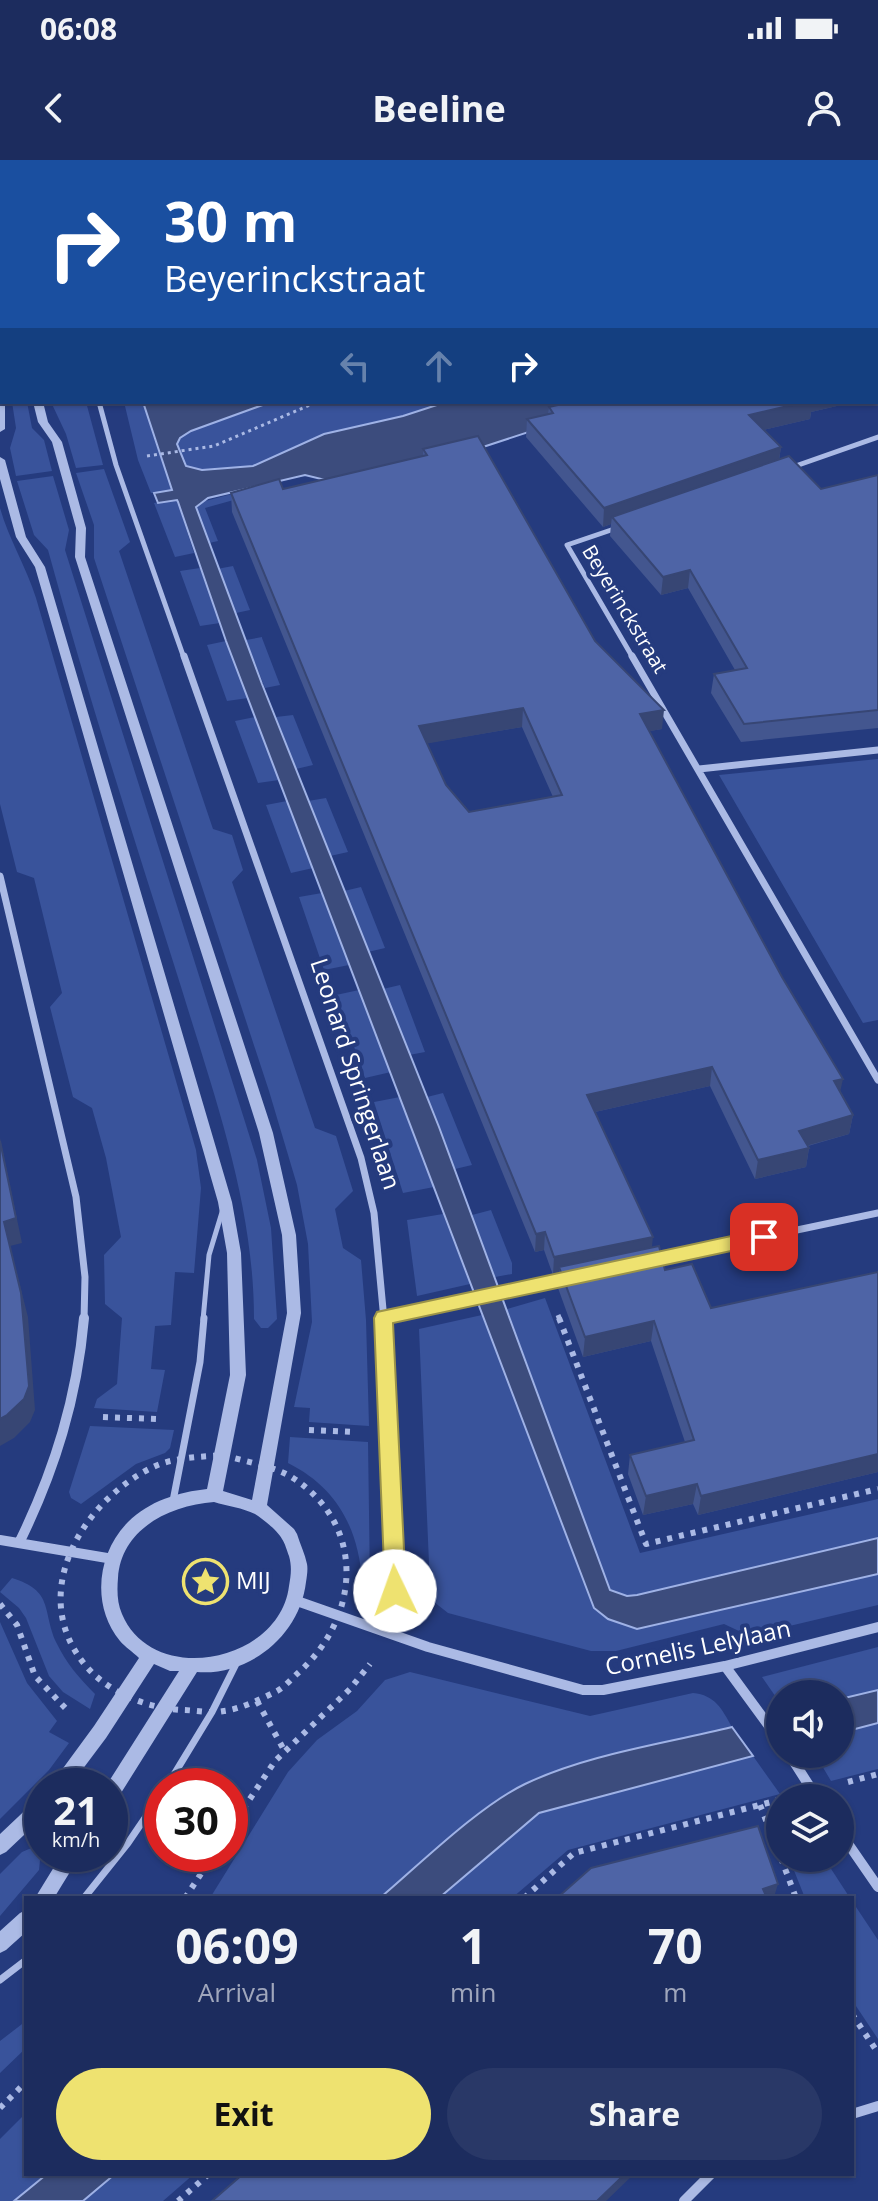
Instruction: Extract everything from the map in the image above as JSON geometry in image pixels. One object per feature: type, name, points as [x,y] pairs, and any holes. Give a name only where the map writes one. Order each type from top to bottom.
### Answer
[{"type":"street","points":[[38,404],[43,422],[57,442],[81,528],[80,557],[266,1133],[280,1187],[289,1235],[294,1313],[259,1507]]},
{"type":"street","name":"Leonard Springerlaan","points":[[100,404],[116,465],[147,555],[361,1158],[374,1213],[382,1274],[396,1609],[390,1633]]},
{"type":"street","points":[[0,405],[0,429]]},
{"type":"street","points":[[774,473],[878,437]]},
{"type":"street","points":[[0,460],[21,537],[40,567],[225,1202],[234,1253],[238,1375],[214,1495]]},
{"type":"street","name":"Beyerinckstraat","points":[[626,525],[567,545],[878,1080]]},
{"type":"street","points":[[699,769],[878,750]]},
{"type":"street","points":[[0,876],[71,1170],[82,1236],[85,1282],[83,1349],[70,1415],[46,1492],[20,1541]]},
{"type":"street","points":[[648,1261],[878,1213]]},
{"type":"street","points":[[384,1318],[576,1278]]},
{"type":"street","points":[[214,1495],[238,1498],[275,1518],[297,1549],[301,1568],[297,1601],[285,1623],[272,1637],[238,1659],[216,1665],[192,1666],[150,1655],[133,1644],[113,1614],[108,1596],[113,1559],[136,1525],[153,1511],[173,1502],[214,1495]]},
{"type":"street","points":[[0,1540],[113,1559]]},
{"type":"street","name":"Cornelis Lelylaan","points":[[297,1601],[428,1647],[583,1690],[603,1690],[725,1666],[878,1627]]},
{"type":"street","points":[[72,1768],[150,1655]]},
{"type":"street","points":[[128,1768],[192,1666]]},
{"type":"street","points":[[725,1666],[766,1721]]},
{"type":"street","points":[[0,1846],[24,1823]]},
{"type":"street","points":[[854,1852],[878,1887]]},
{"type":"street","points":[[45,1896],[61,1872]]},
{"type":"street","points":[[0,1944],[24,1921]]},
{"type":"street","points":[[854,2113],[878,2106]]},
{"type":"street","points":[[684,2201],[709,2176]]},
{"type":"lane","points":[[173,1502],[200,1362],[209,1255],[225,1202]]},
{"type":"lane","points":[[178,1768],[212,1712],[238,1659]]},
{"type":"lane","points":[[86,1896],[144,1819]]},
{"type":"lane","points":[[0,1980],[24,1962]]},
{"type":"path","points":[[142,457],[214,446],[312,404]]},
{"type":"path","points":[[547,1284],[646,1544],[878,1489]]},
{"type":"path","points":[[224,1455],[265,1464],[291,1476],[313,1492],[330,1512],[342,1535],[349,1562],[349,1588],[330,1642],[310,1666],[285,1685],[257,1701],[212,1712],[166,1710],[124,1696],[100,1680],[80,1659],[67,1634],[60,1593],[67,1551],[81,1525],[100,1501],[153,1467],[183,1458],[224,1455]]},
{"type":"path","points":[[248,1799],[284,1750],[353,1689],[390,1633]]},
{"type":"path","points":[[257,1701],[284,1750]]},
{"type":"path","points":[[526,1896],[574,1853],[766,1804]]},
{"type":"path","points":[[760,1805],[766,1821]]},
{"type":"path","points":[[186,1896],[202,1872]]},
{"type":"path","points":[[786,1872],[795,1896]]},
{"type":"path","points":[[854,2017],[878,2053]]},
{"type":"path","points":[[0,2108],[24,2084]]},
{"type":"path","points":[[178,2201],[207,2176]]},
{"type":"shaded area","points":[[12,404],[27,404],[32,428],[44,440],[52,471],[16,476],[10,448],[16,428]]},
{"type":"shaded area","points":[[52,404],[87,404],[103,465],[76,468],[66,434]]},
{"type":"shaded area","points":[[124,404],[144,404],[173,490],[151,493],[138,460]]},
{"type":"shaded area","points":[[144,404],[265,404],[191,431],[180,438],[177,444],[186,466],[202,470],[253,466],[324,434],[440,404],[614,404],[358,488],[305,475],[208,498],[196,507],[262,684],[439,1127],[610,1590],[627,1596],[637,1595],[878,1538],[878,1574],[637,1629],[608,1619],[594,1608],[226,641],[178,502],[158,503],[154,493],[172,490]]},
{"type":"shaded area","points":[[265,404],[440,404],[253,466],[197,470],[186,466],[177,444],[191,431]]},
{"type":"shaded area","points":[[104,469],[130,542],[119,551],[213,829],[232,835],[243,870],[232,882],[315,1128],[336,1136],[353,1191],[335,1209],[343,1248],[361,1260],[369,1426],[309,1422],[310,1408],[294,1407],[312,1322],[308,1244],[297,1185],[94,558],[94,525],[76,473]]},
{"type":"shaded area","points":[[53,476],[69,530],[65,550],[257,1160],[271,1228],[277,1319],[268,1328],[261,1328],[254,1319],[252,1277],[240,1193],[219,1112],[48,550],[34,535],[17,481]]},
{"type":"shaded area","points":[[265,485],[269,490],[205,508],[218,541],[209,543],[196,507],[198,503]]},
{"type":"shaded area","points":[[177,500],[194,553],[175,557],[154,503]]},
{"type":"shaded area","points":[[0,508],[36,598],[196,1150],[201,1188],[194,1273],[175,1272],[171,1325],[155,1326],[151,1369],[165,1370],[157,1412],[94,1408],[97,1399],[117,1384],[122,1318],[105,1304],[104,1255],[121,1237],[106,1158],[92,1108],[73,1097],[50,1007],[62,993],[34,878],[17,872],[0,804]]},
{"type":"shaded area","points":[[233,566],[250,610],[236,613],[217,569]]},
{"type":"shaded area","points":[[200,568],[220,623],[200,626],[180,571]]},
{"type":"shaded area","points":[[262,637],[280,685],[265,688],[246,640]]},
{"type":"shaded area","points":[[226,641],[248,698],[227,701],[207,645]]},
{"type":"shaded area","points":[[293,715],[313,765],[296,769],[276,717]]},
{"type":"shaded area","points":[[255,717],[279,780],[258,783],[235,721]]},
{"type":"shaded area","points":[[878,759],[878,1020],[863,1023],[719,775]]},
{"type":"shaded area","points":[[326,798],[348,852],[330,856],[308,801]]},
{"type":"shaded area","points":[[287,801],[313,868],[291,873],[266,805]]},
{"type":"shaded area","points":[[361,887],[385,948],[368,952],[344,891]]},
{"type":"shaded area","points":[[322,893],[349,965],[324,970],[299,897]]},
{"type":"shaded area","points":[[400,985],[425,1052],[409,1055],[383,989]]},
{"type":"shaded area","points":[[359,990],[391,1072],[365,1078],[336,995]]},
{"type":"shaded area","points":[[443,1093],[472,1165],[455,1169],[427,1097]]},
{"type":"shaded area","points":[[400,1097],[434,1187],[403,1193],[374,1102]]},
{"type":"shaded area","points":[[491,1210],[512,1263],[512,1274],[495,1277],[472,1215]]},
{"type":"shaded area","points":[[443,1214],[470,1284],[417,1296],[407,1220]]},
{"type":"shaded area","points":[[545,1298],[640,1553],[878,1499],[878,1538],[627,1597],[610,1590],[507,1309]]},
{"type":"shaded area","points":[[482,1315],[594,1607],[608,1619],[637,1629],[878,1574],[878,1605],[743,1637],[739,1631],[724,1624],[616,1651],[591,1651],[448,1613],[434,1602],[430,1587],[419,1329]]},
{"type":"shaded area","points":[[90,1426],[174,1430],[170,1448],[165,1453],[136,1464],[81,1504],[71,1498],[69,1492]]},
{"type":"shaded area","points":[[290,1437],[368,1442],[370,1583],[362,1580],[356,1543],[342,1511],[319,1484],[288,1463]]},
{"type":"shaded area","points":[[12,1578],[35,1589],[41,1596],[60,1650],[95,1694],[90,1709],[63,1692],[49,1676],[26,1618],[0,1592]]},
{"type":"shaded area","points":[[0,1622],[27,1683],[57,1721],[49,1732],[69,1743],[50,1768],[24,1768],[24,1795],[0,1819]]},
{"type":"shaded area","points":[[878,1647],[878,1690],[854,1696],[854,1680],[766,1680],[766,1683],[762,1677]]},
{"type":"shaded area","points":[[410,1672],[590,1716],[693,1693],[701,1694],[721,1709],[732,1727],[548,1775],[497,1800],[382,1896],[211,1896],[226,1872],[248,1872],[248,1837],[288,1772],[317,1740],[357,1711],[385,1680]]},
{"type":"shaded area","points":[[878,1690],[878,1723],[854,1729],[854,1696]]},
{"type":"shaded area","points":[[878,1723],[878,1769],[831,1781],[823,1768],[854,1768],[854,1729]]},
{"type":"shaded area","points":[[732,1727],[753,1756],[539,1813],[441,1896],[382,1896],[469,1821],[507,1794],[549,1774],[600,1757]]},
{"type":"shaded area","points":[[753,1756],[773,1784],[766,1784],[766,1798],[568,1850],[514,1896],[441,1896],[539,1813]]},
{"type":"shaded area","points":[[22,1852],[24,1872],[37,1872],[0,1916],[0,1874]]},
{"type":"shaded area","points":[[795,1872],[833,1872],[849,1896],[804,1896]]},
{"type":"shaded area","points":[[854,1904],[878,1940],[878,2039],[854,2003]]},
{"type":"shaded area","points":[[24,2023],[24,2050],[0,2073],[0,2041]]},
{"type":"shaded area","points":[[24,2115],[24,2176],[45,2176],[14,2201],[0,2201],[0,2139]]},
{"type":"shaded area","points":[[45,2176],[113,2176],[83,2201],[14,2201]]},
{"type":"shaded area","points":[[113,2176],[192,2176],[163,2201],[83,2201]]},
{"type":"building","points":[[562,404],[796,404],[749,415],[781,447],[604,508],[527,419],[553,413],[549,407]]},
{"type":"building","points":[[478,436],[595,641],[664,710],[640,714],[782,977],[843,1079],[834,1081],[853,1115],[799,1131],[809,1148],[758,1160],[712,1067],[587,1095],[653,1237],[554,1257],[545,1232],[536,1234],[231,493],[279,479],[283,489],[427,455],[423,449]],"holes":[[[523,708],[562,795],[469,812],[446,785],[419,726]]]},
{"type":"building","points":[[789,456],[821,489],[878,475],[878,710],[744,724],[714,674],[747,668],[690,570],[663,577],[612,517]]},
{"type":"building","points":[[0,1141],[16,1218],[4,1222],[21,1293],[29,1386],[24,1399],[0,1419]]},
{"type":"building","points":[[659,1246],[665,1270],[692,1264],[711,1308],[878,1272],[878,1454],[701,1496],[697,1484],[646,1496],[630,1455],[694,1440],[654,1321],[585,1337],[559,1267]]},
{"type":"building","points":[[758,1826],[766,1849],[766,1872],[774,1872],[778,1884],[763,1889],[766,1896],[559,1896],[591,1868]]},
{"type":"building","points":[[241,2176],[623,2176],[597,2201],[212,2201]]},
{"type":"place","name":"MIJ","points":[[205,1581]]},
{"type":"route","points":[[395,1591],[384,1318],[764,1237]]}]
